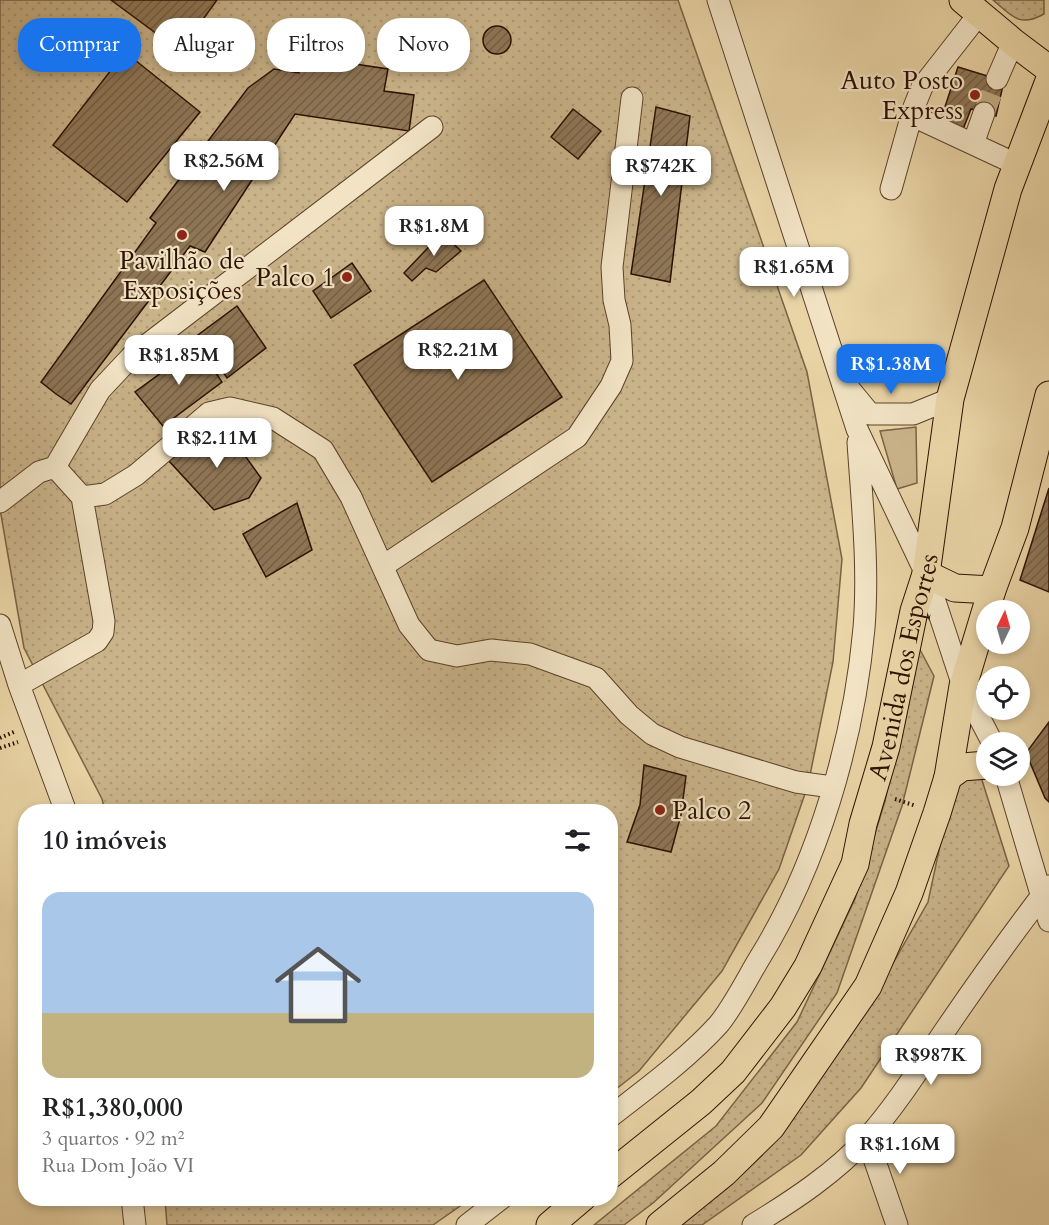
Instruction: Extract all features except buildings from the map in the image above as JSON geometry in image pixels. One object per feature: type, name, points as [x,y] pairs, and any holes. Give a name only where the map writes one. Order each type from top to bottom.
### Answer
[{"type":"main road","points":[[971,7],[1049,69]]},
{"type":"main road","name":"Avenida dos Esportes","points":[[618,1168],[733,1072],[783,1007],[808,966],[855,864],[863,824],[886,747],[914,611],[926,574],[950,399],[1008,189],[1049,81]]},
{"type":"main road","points":[[660,1225],[724,1173],[771,1127],[868,986],[909,893],[948,777],[963,686],[992,590],[1015,528],[1049,395]]},
{"type":"main road","points":[[926,574],[955,588],[992,590]]},
{"type":"main road","points":[[948,777],[962,768],[976,766]]},
{"type":"main road","points":[[550,1225],[573,1206]]},
{"type":"street","points":[[718,0],[837,374],[857,429],[926,574],[949,637],[963,686],[987,732]]},
{"type":"street","points":[[891,189],[914,107],[922,87],[971,7]]},
{"type":"street","points":[[997,79],[1013,42]]},
{"type":"street","points":[[383,566],[577,436],[611,386],[622,361],[620,325],[614,300],[612,267],[632,98]]},
{"type":"street","points":[[973,144],[984,113]]},
{"type":"street","points":[[913,116],[1018,165]]},
{"type":"street","points":[[0,502],[39,472],[55,467],[100,390],[131,357],[432,127]]},
{"type":"street","points":[[837,374],[870,414],[913,414],[950,399]]},
{"type":"street","points":[[82,497],[105,495],[135,475],[209,413],[230,408],[273,418],[323,450],[351,497],[409,625],[429,650],[457,656],[491,650],[530,654],[596,678],[629,715],[652,735],[680,747],[796,782],[832,787]]},
{"type":"street","points":[[618,1111],[677,1064],[719,1023],[772,937],[806,869],[824,817],[857,684],[864,627],[865,550],[857,429]]},
{"type":"street","points":[[19,685],[97,641],[103,632],[104,621],[82,497],[55,467]]},
{"type":"street","points":[[0,625],[19,685],[63,804]]},
{"type":"street","points":[[1009,786],[1045,892],[1049,921]]},
{"type":"street","points":[[753,1225],[801,1195],[867,1138],[891,1110],[985,972],[1045,892]]},
{"type":"street","points":[[867,1138],[897,1225]]},
{"type":"street","points":[[133,1206],[135,1225]]},
{"type":"street","points":[[466,1225],[491,1206]]},
{"type":"shaded area","points":[[0,0],[678,0],[807,372],[842,559],[833,662],[808,785],[779,869],[722,971],[639,1071],[618,1088],[618,804],[103,804],[24,648],[0,509]]},
{"type":"shaded area","points":[[993,0],[1044,0],[1044,14],[1022,20],[1011,15]]},
{"type":"shaded area","points":[[916,427],[917,483],[897,489],[880,431]]},
{"type":"shaded area","points":[[918,646],[934,676],[902,806],[837,993],[762,1103],[653,1203],[624,1225],[594,1225],[716,1126],[797,1022],[855,899],[885,801]]},
{"type":"shaded area","points":[[968,776],[976,777],[976,786],[984,786],[1009,866],[861,1088],[801,1155],[702,1225],[676,1225],[727,1188],[786,1125],[884,979],[928,902],[953,785]]},
{"type":"shaded area","points":[[166,1206],[460,1206],[433,1225],[167,1225]]},
{"type":"tunnel","points":[[984,113],[997,79]]},
{"type":"place","name":"Auto Posto Express","points":[[975,95]]},
{"type":"place","name":"Pavilhão de Exposições","points":[[182,235]]},
{"type":"place","name":"Palco 1","points":[[347,277]]},
{"type":"place","name":"Palco 2","points":[[660,810]]}]
